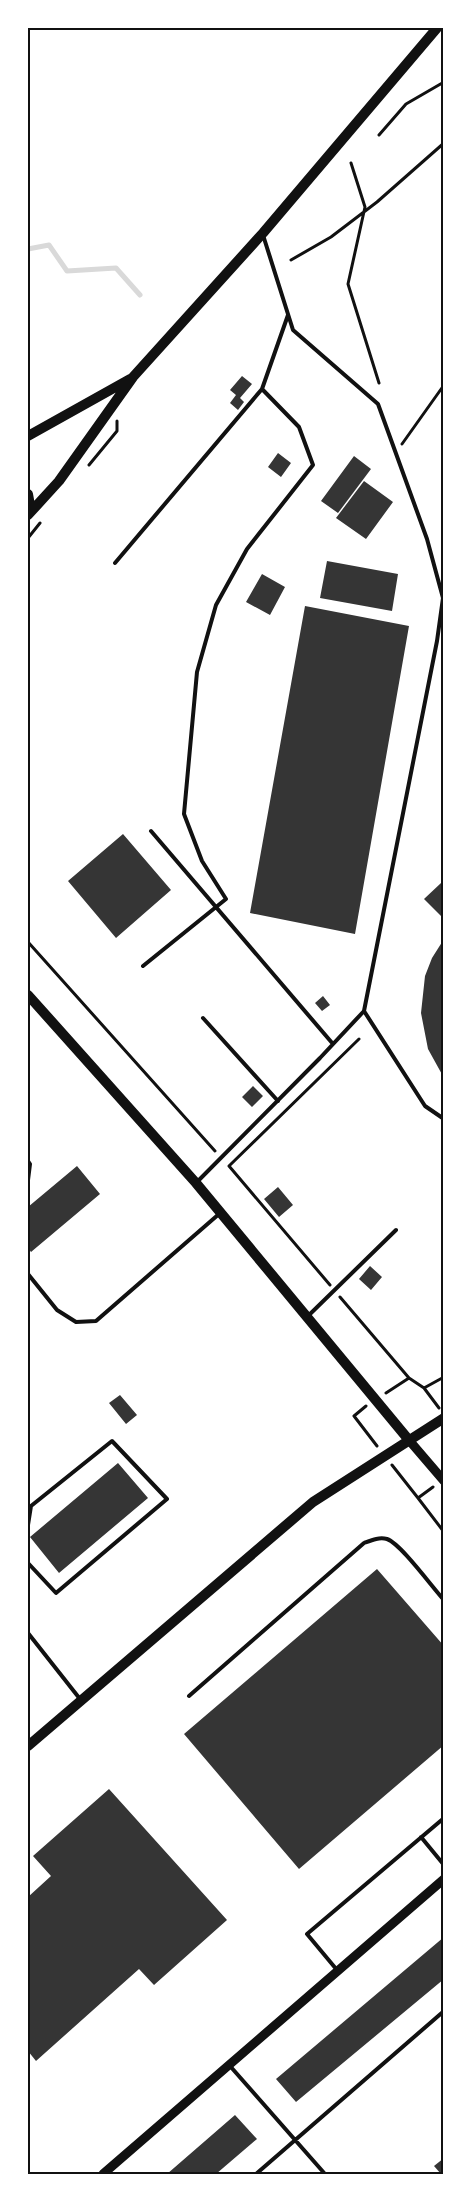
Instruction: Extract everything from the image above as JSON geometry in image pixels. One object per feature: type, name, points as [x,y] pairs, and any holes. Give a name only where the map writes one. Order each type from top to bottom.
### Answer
[{"type":"main road","points":[[29,513],[59,481],[133,377],[262,233],[437,28]]},
{"type":"main road","points":[[28,436],[133,377]]},
{"type":"main road","points":[[28,494],[29,513]]},
{"type":"main road","points":[[28,995],[196,1183],[408,1439]]},
{"type":"main road","points":[[28,1746],[314,1502],[408,1439],[444,1418]]},
{"type":"street","points":[[408,1439],[444,1481]]},
{"type":"street","points":[[103,2174],[444,1879]]},
{"type":"lane","points":[[196,1183],[364,1011],[435,651],[443,598],[427,539],[378,404],[293,330],[262,233]]},
{"type":"lane","points":[[115,563],[262,389],[288,315]]},
{"type":"lane","points":[[143,966],[226,899],[202,861],[184,814],[197,672],[220,597],[247,549],[313,465],[299,427],[262,389]]},
{"type":"lane","points":[[151,831],[333,1044]]},
{"type":"lane","points":[[364,1011],[425,1106],[444,1119]]},
{"type":"lane","points":[[203,1018],[278,1101]]},
{"type":"lane","points":[[28,1161],[30,1164],[28,1180]]},
{"type":"lane","points":[[28,1274],[57,1310],[76,1322],[96,1321],[220,1212]]},
{"type":"lane","points":[[307,1318],[396,1230]]},
{"type":"lane","points":[[28,1563],[56,1593],[167,1500],[112,1441],[31,1506]]},
{"type":"lane","points":[[28,1501],[31,1506],[28,1525]]},
{"type":"lane","points":[[189,1696],[364,1543],[376,1538],[388,1540],[398,1547],[444,1600]]},
{"type":"lane","points":[[28,1634],[81,1700]]},
{"type":"lane","points":[[338,1970],[307,1934],[444,1818]]},
{"type":"lane","points":[[421,1837],[444,1865]]},
{"type":"lane","points":[[256,2174],[444,2011]]},
{"type":"lane","points":[[228,2064],[325,2174]]},
{"type":"path","points":[[379,135],[406,104],[444,82]]},
{"type":"path","points":[[291,260],[332,237],[364,213],[444,143]]},
{"type":"path","points":[[351,163],[365,207],[348,284],[379,383]]},
{"type":"path","points":[[396,453],[444,385]]},
{"type":"path","points":[[28,942],[222,1158],[409,1378],[424,1388],[444,1414]]},
{"type":"path","points":[[229,1166],[359,1039]]},
{"type":"path","points":[[424,1388],[444,1377]]},
{"type":"path","points":[[418,1498],[444,1532]]},
{"type":"building","points":[[242,376],[252,384],[240,398],[244,402],[238,410],[230,403],[236,395],[230,390]]},
{"type":"building","points":[[278,453],[291,463],[281,477],[268,467]]},
{"type":"building","points":[[354,456],[371,469],[338,513],[321,501]]},
{"type":"building","points":[[364,481],[393,502],[366,539],[336,518]]},
{"type":"building","points":[[327,561],[398,574],[392,611],[320,598]]},
{"type":"building","points":[[262,574],[285,587],[270,615],[246,602]]},
{"type":"building","points":[[305,606],[409,626],[355,934],[250,913]]},
{"type":"building","points":[[123,834],[171,890],[116,938],[68,881]]},
{"type":"building","points":[[441,883],[444,885],[444,919],[424,899]]},
{"type":"building","points":[[444,939],[444,1078],[428,1049],[421,1013],[425,976],[432,958]]},
{"type":"building","points":[[323,996],[330,1005],[322,1011],[315,1003]]},
{"type":"building","points":[[253,1086],[263,1096],[252,1107],[242,1097]]},
{"type":"building","points":[[77,1166],[100,1194],[31,1252],[28,1248],[28,1207]]},
{"type":"building","points":[[278,1187],[293,1205],[279,1217],[264,1199]]},
{"type":"building","points":[[370,1266],[382,1277],[371,1290],[359,1279]]},
{"type":"building","points":[[120,1395],[137,1415],[126,1424],[109,1403]]},
{"type":"building","points":[[118,1463],[148,1498],[59,1573],[30,1537]]},
{"type":"building","points":[[377,1569],[444,1646],[444,1745],[299,1869],[184,1734]]},
{"type":"building","points":[[109,1789],[227,1920],[154,1985],[139,1969],[36,2061],[28,2051],[28,1897],[51,1876],[33,1856]]},
{"type":"building","points":[[444,1937],[444,1979],[296,2102],[276,2079]]},
{"type":"building","points":[[235,2115],[257,2139],[216,2174],[167,2174]]},
{"type":"building","points":[[444,2158],[444,2174],[441,2174],[434,2166]]},
{"type":"waterway","points":[[28,249],[49,245],[67,271],[116,268],[140,295]]}]
